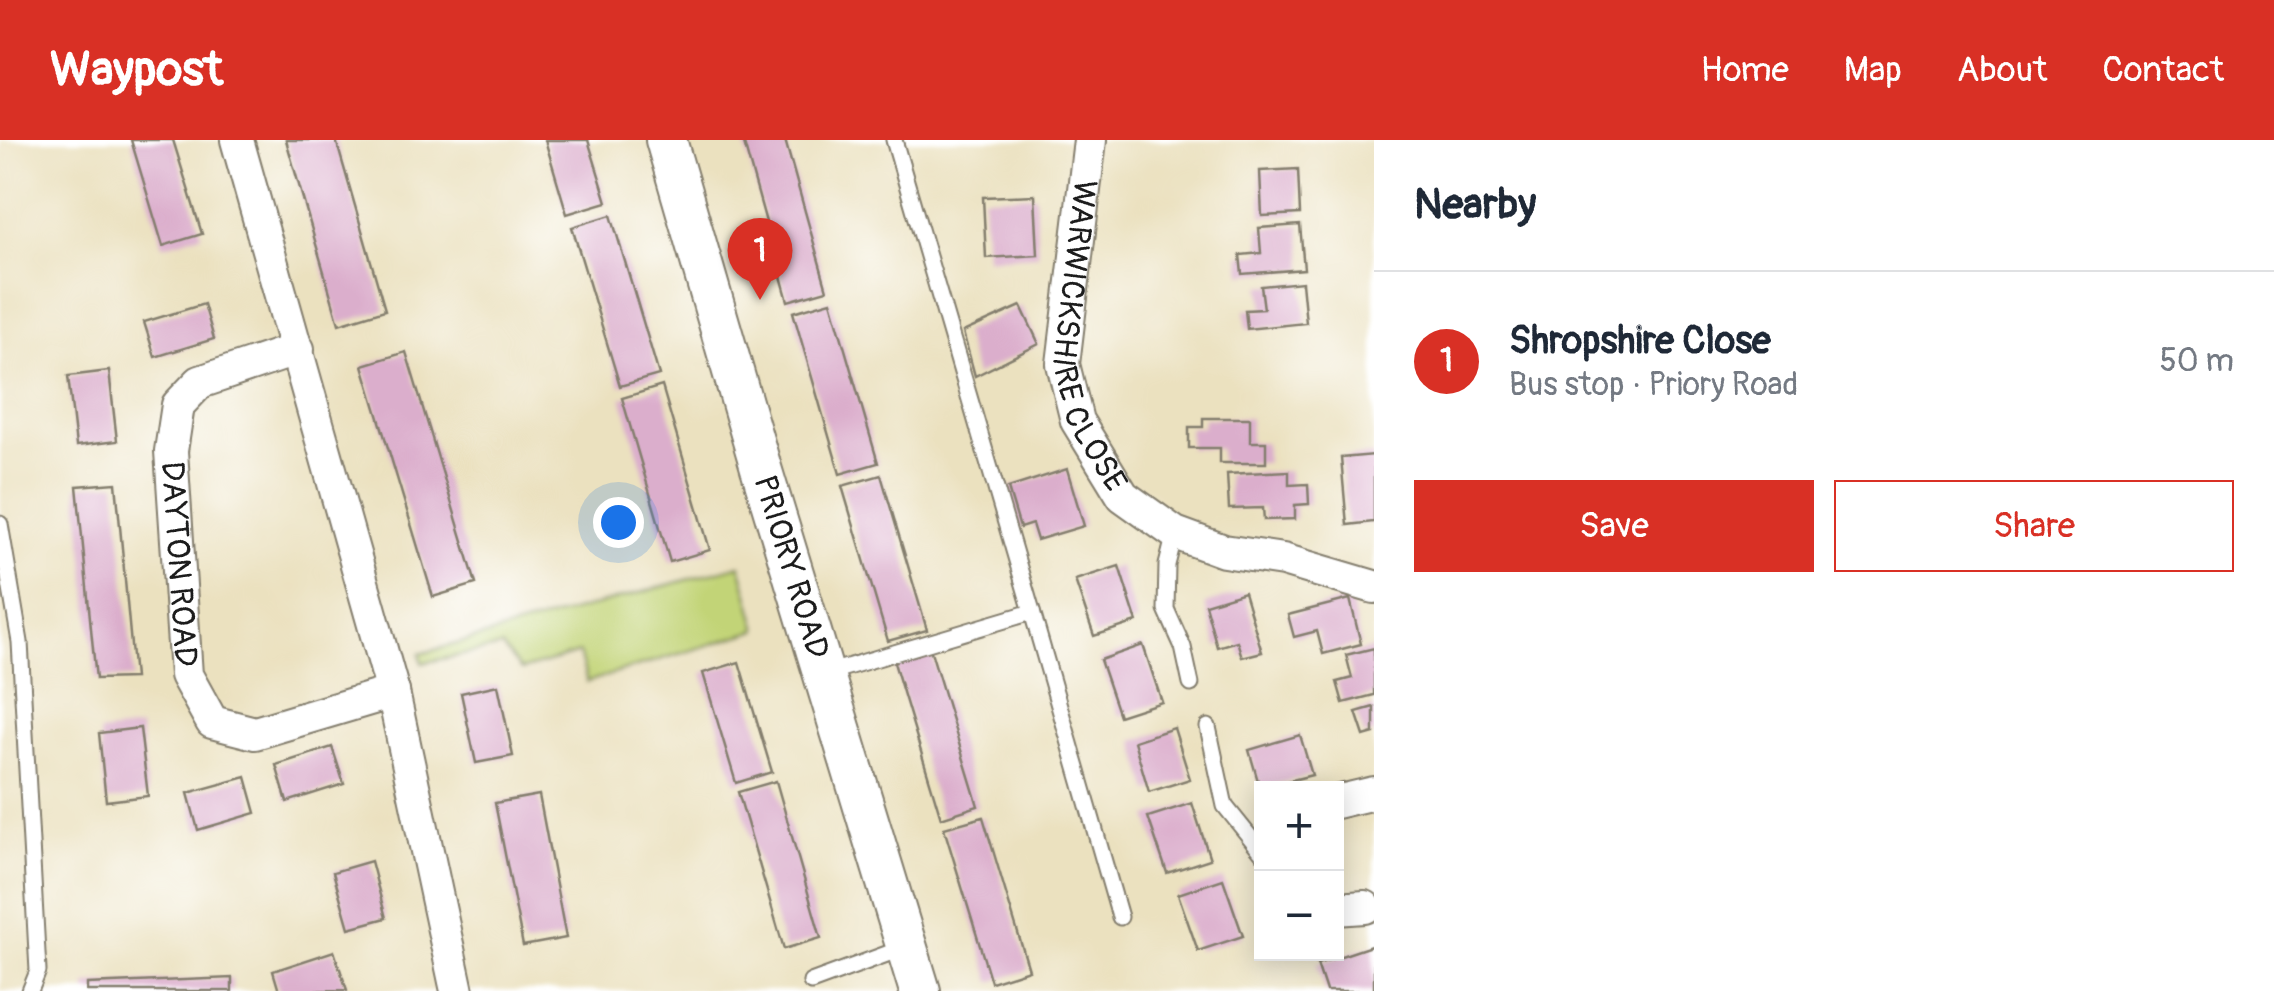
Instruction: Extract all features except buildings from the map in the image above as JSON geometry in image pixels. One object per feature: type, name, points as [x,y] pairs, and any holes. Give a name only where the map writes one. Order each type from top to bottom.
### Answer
[{"type":"street","points":[[237,140],[393,692],[457,991]]},
{"type":"street","name":"PRIORY ROAD","points":[[666,140],[920,991]]},
{"type":"street","name":"WARWICKSHIRE CLOSE","points":[[1090,140],[1062,364],[1077,421],[1123,496],[1175,533],[1224,551],[1283,560],[1374,587]]},
{"type":"street","name":"DAYTON ROAD","points":[[298,349],[200,382],[178,405],[171,451],[186,675],[212,722],[255,734],[393,692]]},
{"type":"street","points":[[1344,800],[1374,793]]},
{"type":"lane","points":[[894,140],[1120,917]]},
{"type":"lane","points":[[0,524],[20,642],[38,971],[30,991]]},
{"type":"lane","points":[[1175,533],[1167,565],[1166,609],[1184,647],[1192,684]]},
{"type":"lane","points":[[824,674],[1032,612]]},
{"type":"lane","points":[[1208,727],[1226,806],[1254,842]]},
{"type":"lane","points":[[811,982],[907,946]]},
{"type":"green space","points":[[740,565],[758,630],[587,682],[579,653],[521,670],[502,647],[422,663],[420,654]]},
{"type":"place","name":"Shropshire Close","points":[[760,300]]}]
